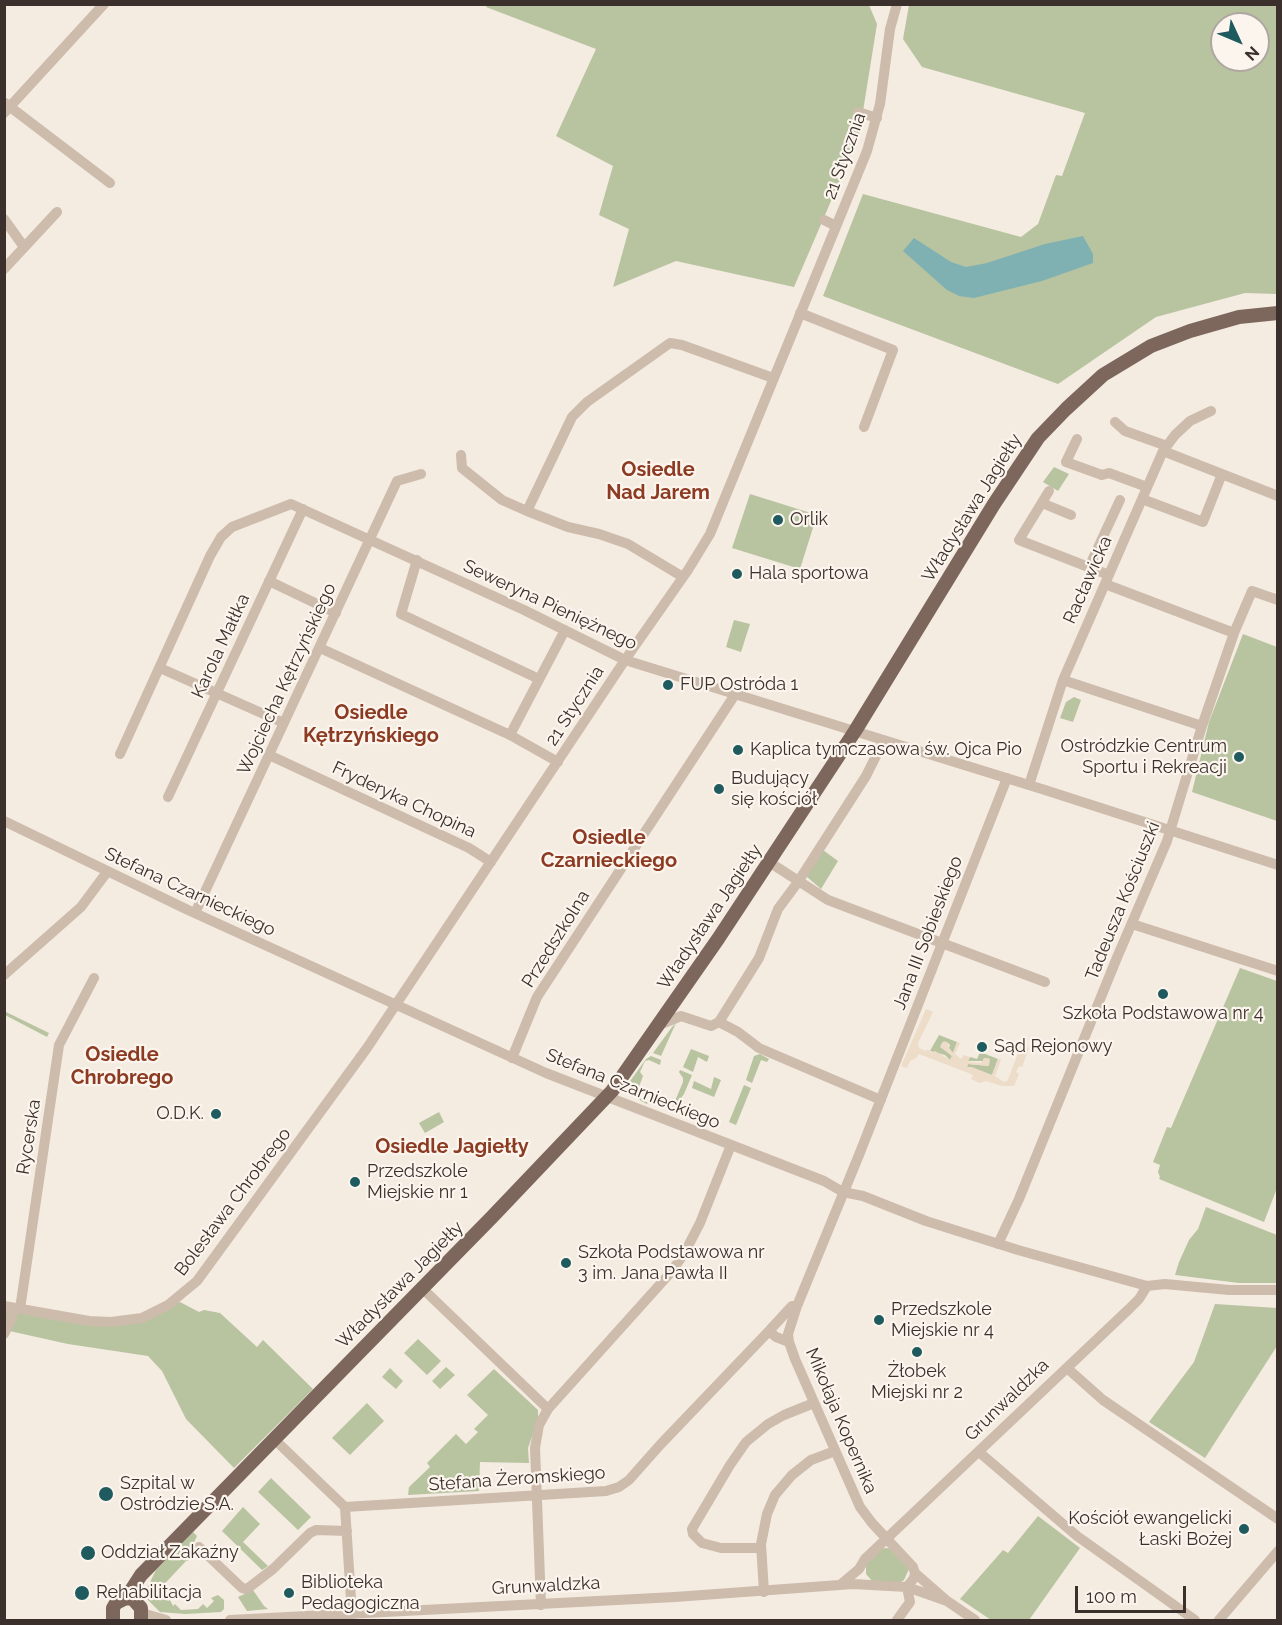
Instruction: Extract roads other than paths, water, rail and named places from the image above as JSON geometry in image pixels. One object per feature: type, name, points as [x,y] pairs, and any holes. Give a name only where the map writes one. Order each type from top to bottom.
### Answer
[{"type":"main road","name":"Władysława Jagiełły","points":[[108,1618],[116,1603],[137,1609],[141,1575],[608,1097],[769,862],[855,731],[1038,438],[1103,375],[1151,346],[1190,330],[1239,317],[1278,314]]},
{"type":"street","points":[[104,4],[6,107],[110,183]]},
{"type":"street","name":"21 Stycznia","points":[[396,1004],[625,660],[683,577],[713,527],[867,151],[876,121],[890,29],[897,4]]},
{"type":"street","points":[[884,16],[890,29]]},
{"type":"street","points":[[860,116],[876,121]]},
{"type":"street","points":[[4,269],[57,212]]},
{"type":"street","points":[[4,219],[24,247]]},
{"type":"street","points":[[824,220],[836,226]]},
{"type":"street","points":[[796,289],[808,294]]},
{"type":"street","points":[[800,313],[893,350],[864,427]]},
{"type":"street","points":[[527,511],[572,417],[586,402],[670,343],[682,345],[773,378]]},
{"type":"street","name":"Racławicka","points":[[1029,785],[1062,680],[1165,449],[1175,435],[1190,421],[1211,411]]},
{"type":"street","points":[[1115,422],[1125,431],[1278,496]]},
{"type":"street","points":[[1077,439],[1066,462],[1102,475],[1110,473],[1147,488]]},
{"type":"street","points":[[461,455],[462,468],[502,500],[568,527],[628,544],[683,577]]},
{"type":"street","name":"Wojciecha Kętrzyńskiego","points":[[195,913],[397,481],[421,474]]},
{"type":"street","points":[[1142,499],[1203,522],[1222,474]]},
{"type":"street","points":[[1049,491],[1019,540],[1089,567],[1107,579],[1234,633]]},
{"type":"street","points":[[1089,567],[1120,500]]},
{"type":"street","points":[[1042,503],[1071,515]]},
{"type":"street","name":"Seweryna Pieniężnego","points":[[120,754],[210,555],[221,537],[232,526],[291,504],[417,560],[625,660],[1007,778],[1278,865]]},
{"type":"street","name":"Karola Małłka","points":[[168,797],[303,509]]},
{"type":"street","points":[[417,560],[401,614],[539,679]]},
{"type":"street","points":[[269,581],[336,613]]},
{"type":"street","name":"Tadeusza Kościuszki","points":[[998,1244],[1039,1151],[1171,830],[1202,726],[1234,633],[1252,591],[1278,600]]},
{"type":"street","points":[[510,735],[565,630]]},
{"type":"street","points":[[320,648],[510,735],[558,762]]},
{"type":"street","points":[[160,668],[284,723]]},
{"type":"street","points":[[1062,680],[1202,726]]},
{"type":"street","name":"Przedszkolna","points":[[512,1058],[537,997],[736,693]]},
{"type":"street","points":[[656,1026],[681,1016],[711,1026],[719,1022],[759,958],[778,909],[866,776],[884,740]]},
{"type":"street","name":"Fryderyka Chopina","points":[[269,754],[469,848],[491,862]]},
{"type":"street","name":"Jana III Sobieskiego","points":[[843,1192],[1007,778]]},
{"type":"street","name":"Stefana Czarnieckiego","points":[[4,821],[107,872],[512,1058],[824,1181],[843,1192],[857,1194],[926,1221],[998,1244],[1147,1286],[1165,1284],[1229,1290],[1278,1290]]},
{"type":"street","points":[[769,862],[828,900],[1045,982]]},
{"type":"street","points":[[4,975],[81,907],[107,872]]},
{"type":"street","points":[[1132,924],[1278,971]]},
{"type":"street","name":"Rycerska","points":[[4,1334],[12,1318],[60,1046],[94,978]]},
{"type":"street","name":"Bolesława Chrobrego","points":[[13,1307],[88,1321],[127,1321],[154,1313],[185,1293],[207,1269],[350,1072],[396,1004]]},
{"type":"street","points":[[719,1022],[738,1032],[759,1048],[881,1100]]},
{"type":"street","points":[[541,1605],[535,1448],[539,1425],[548,1410],[672,1271],[700,1223],[731,1145]]},
{"type":"street","name":"Mikołaja Kopernika","points":[[843,1192],[797,1306],[788,1334],[789,1342],[860,1507],[872,1523],[888,1538]]},
{"type":"street","name":"Grunwaldzka","points":[[888,1538],[1134,1304],[1147,1286]]},
{"type":"street","points":[[422,1288],[548,1410]]},
{"type":"street","name":"Mikołaja Kopernika","points":[[789,1342],[776,1337],[769,1331],[792,1306],[797,1306]]},
{"type":"street","name":"Stefana Żeromskiego","points":[[345,1507],[606,1491],[619,1488],[769,1331]]},
{"type":"street","points":[[1067,1368],[1103,1400],[1278,1519]]},
{"type":"street","points":[[761,1548],[722,1548],[702,1543],[693,1534],[692,1529],[727,1469],[746,1442],[768,1424],[790,1411],[814,1403]]},
{"type":"street","points":[[274,1439],[345,1507],[352,1615]]},
{"type":"street","points":[[764,1592],[761,1548],[767,1514],[775,1495],[792,1475],[811,1460],[835,1451]]},
{"type":"street","points":[[979,1452],[1077,1536],[1195,1620]]},
{"type":"street","points":[[199,1547],[242,1588],[247,1589],[273,1569],[310,1533],[316,1530],[347,1531]]},
{"type":"street","points":[[840,1585],[859,1569],[865,1559],[888,1538],[908,1559],[915,1573],[947,1601],[975,1620]]},
{"type":"street","points":[[1220,1620],[1278,1551]]},
{"type":"street","points":[[859,1569],[860,1577],[870,1586],[907,1587],[924,1591],[947,1601]]},
{"type":"street","points":[[907,1587],[915,1573]]},
{"type":"street","name":"Grunwaldzka","points":[[230,1620],[352,1615],[370,1617],[764,1592],[840,1585],[870,1586]]},
{"type":"street","points":[[907,1587],[910,1602]]},
{"type":"street","points":[[897,1620],[910,1602],[924,1591]]},
{"type":"street","points":[[137,1609],[166,1620]]},
{"type":"water","points":[[1083,236],[1093,254],[1093,263],[1042,281],[974,298],[959,296],[947,290],[903,251],[914,238],[951,262],[966,267],[987,263],[1045,244]]},
{"type":"place","name":"Orlik","points":[[778,520]]},
{"type":"place","name":"Hala sportowa","points":[[737,574]]},
{"type":"place","name":"FUP Ostróda 1","points":[[668,685]]},
{"type":"place","name":"Kaplica tymczasowa św. Ojca Pio","points":[[738,750]]},
{"type":"place","name":"Ostródzkie Centrum Sportu i Rekreacji","points":[[1239,757]]},
{"type":"place","name":"Budujący się kościół","points":[[719,789]]},
{"type":"place","name":"Szkoła Podstawowa nr 4","points":[[1163,994]]},
{"type":"place","name":"Sąd Rejonowy","points":[[982,1047]]},
{"type":"place","name":"O.D.K.","points":[[216,1114]]},
{"type":"place","name":"Przedszkole Miejskie nr 1","points":[[355,1182]]},
{"type":"place","name":"Szkoła Podstawowa nr 3 im. Jana Pawła II","points":[[566,1263]]},
{"type":"place","name":"Przedszkole Miejskie nr 4","points":[[879,1320]]},
{"type":"place","name":"Żłobek Miejski nr 2","points":[[917,1352]]},
{"type":"place","name":"Szpital w Ostródzie S.A.","points":[[106,1494]]},
{"type":"place","name":"Kościół ewangelicki Łaski Bożej","points":[[1244,1529]]},
{"type":"place","name":"Oddział Zakaźny","points":[[88,1553]]},
{"type":"place","name":"Rehabilitacja","points":[[82,1593]]},
{"type":"place","name":"Biblioteka Pedagogiczna","points":[[289,1593]]},
{"type":"district","name":"Osiedle Nad Jarem","points":[[658,482]]},
{"type":"district","name":"Osiedle Kętrzyńskiego","points":[[371,724]]},
{"type":"district","name":"Osiedle Czarnieckiego","points":[[609,850]]},
{"type":"district","name":"Osiedle Chrobrego","points":[[122,1066]]},
{"type":"district","name":"Osiedle Jagiełły","points":[[452,1147]]}]
